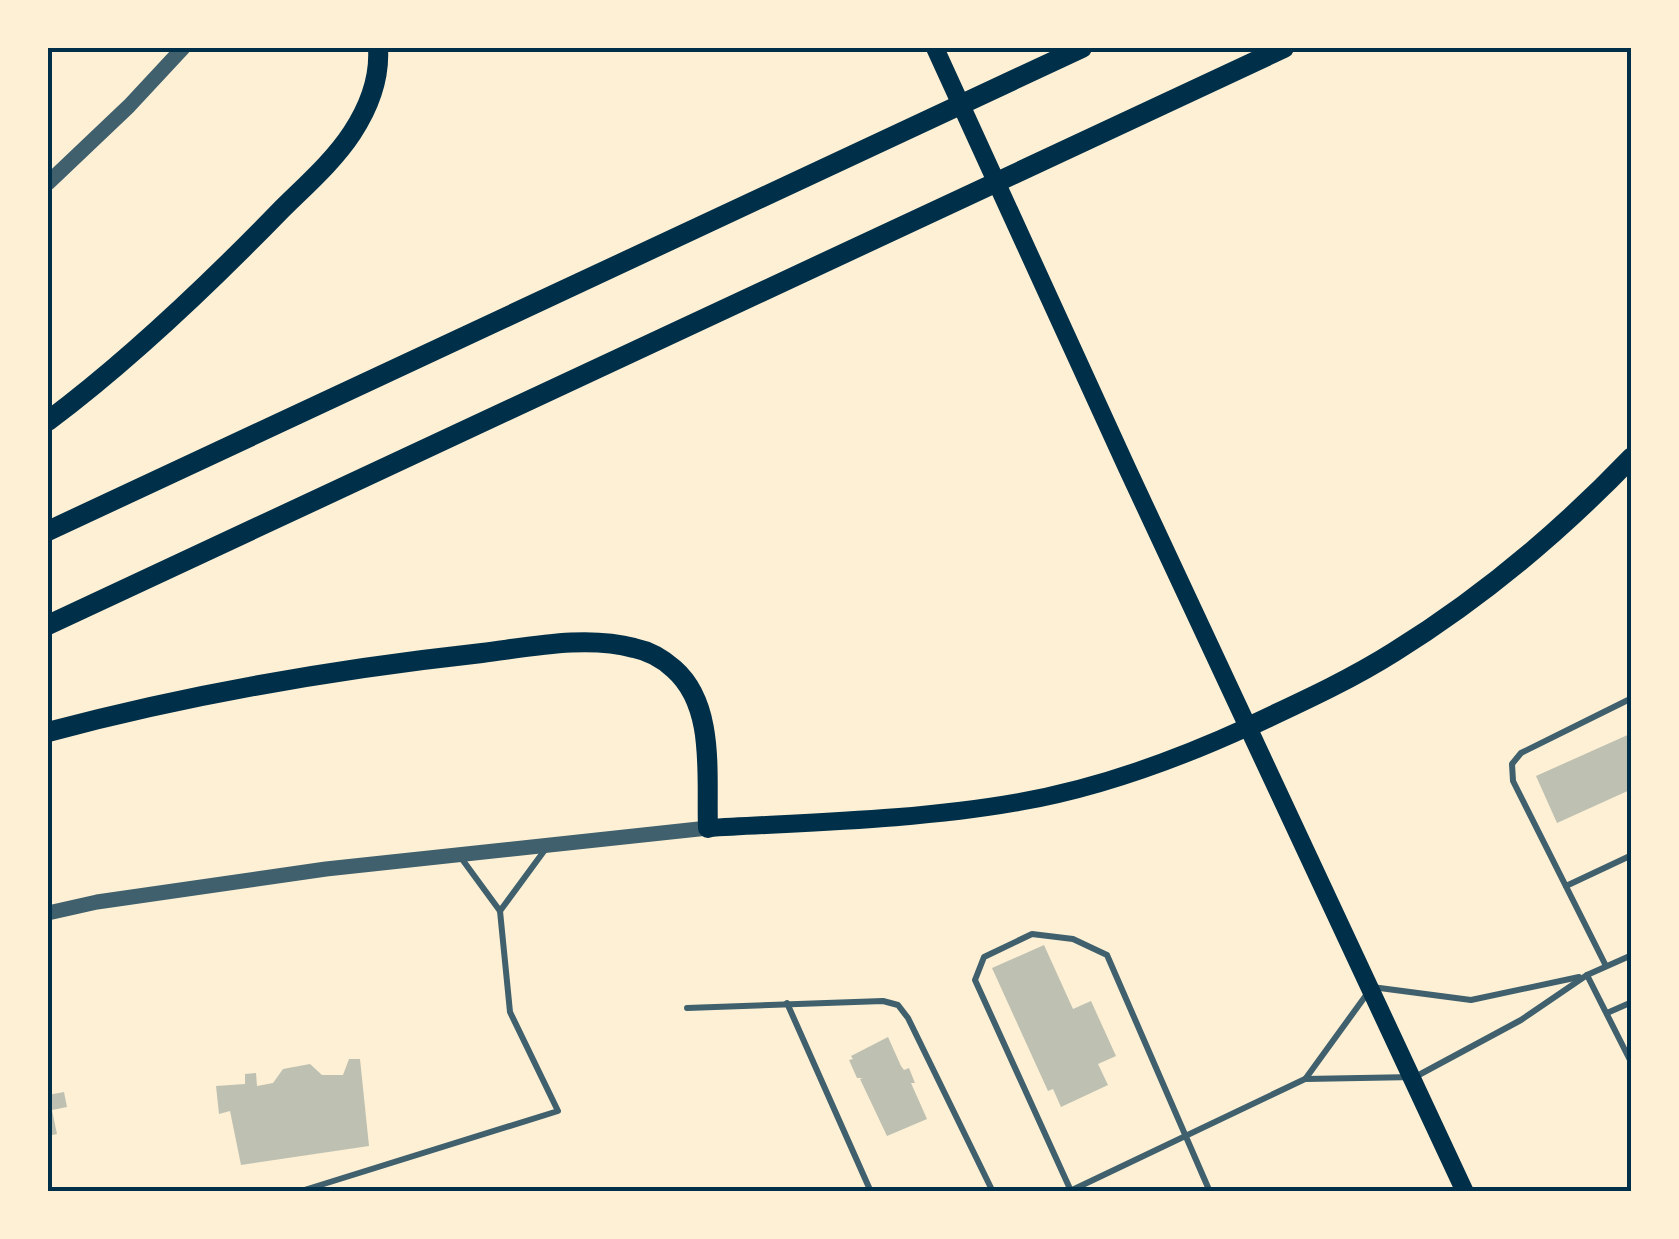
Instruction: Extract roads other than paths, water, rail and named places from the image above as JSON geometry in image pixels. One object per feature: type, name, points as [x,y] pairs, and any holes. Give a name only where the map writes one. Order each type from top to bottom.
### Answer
[{"type":"highway","points":[[48,421],[166,321],[250,242],[350,136],[370,102],[378,72],[378,48]]},
{"type":"highway","points":[[48,530],[1082,48]]},
{"type":"highway","points":[[48,625],[1284,48]]},
{"type":"highway","points":[[1250,726],[1334,687],[1394,653],[1469,601],[1542,543],[1632,457]]},
{"type":"highway","points":[[48,732],[248,686],[408,661],[564,644],[632,647],[673,668],[689,684],[699,704],[708,828]]},
{"type":"main road","points":[[935,48],[1465,1192]]},
{"type":"main road","points":[[708,828],[899,817],[1019,802],[1172,761],[1250,726]]},
{"type":"street","points":[[48,184],[183,48]]},
{"type":"street","points":[[48,913],[97,902],[458,853],[708,828]]},
{"type":"lane","points":[[1606,966],[1513,781],[1512,764],[1521,753],[1632,698]]},
{"type":"lane","points":[[500,911],[549,844]]},
{"type":"lane","points":[[298,1192],[558,1111],[510,1012],[500,911],[458,853]]},
{"type":"lane","points":[[1566,886],[1632,855]]},
{"type":"lane","points":[[1210,1192],[1186,1134],[1106,955],[1073,939],[1032,934],[984,957],[975,980],[1070,1191],[1186,1134],[1305,1080],[1414,1078],[1521,1020],[1587,975],[1632,954]]},
{"type":"lane","points":[[1305,1080],[1372,988],[1471,1000],[1587,975]]},
{"type":"lane","points":[[1587,975],[1632,1064]]},
{"type":"lane","points":[[687,1008],[883,1001],[898,1005],[908,1018],[993,1192]]},
{"type":"lane","points":[[1607,1013],[1632,1002]]},
{"type":"lane","points":[[787,1003],[871,1192]]}]
